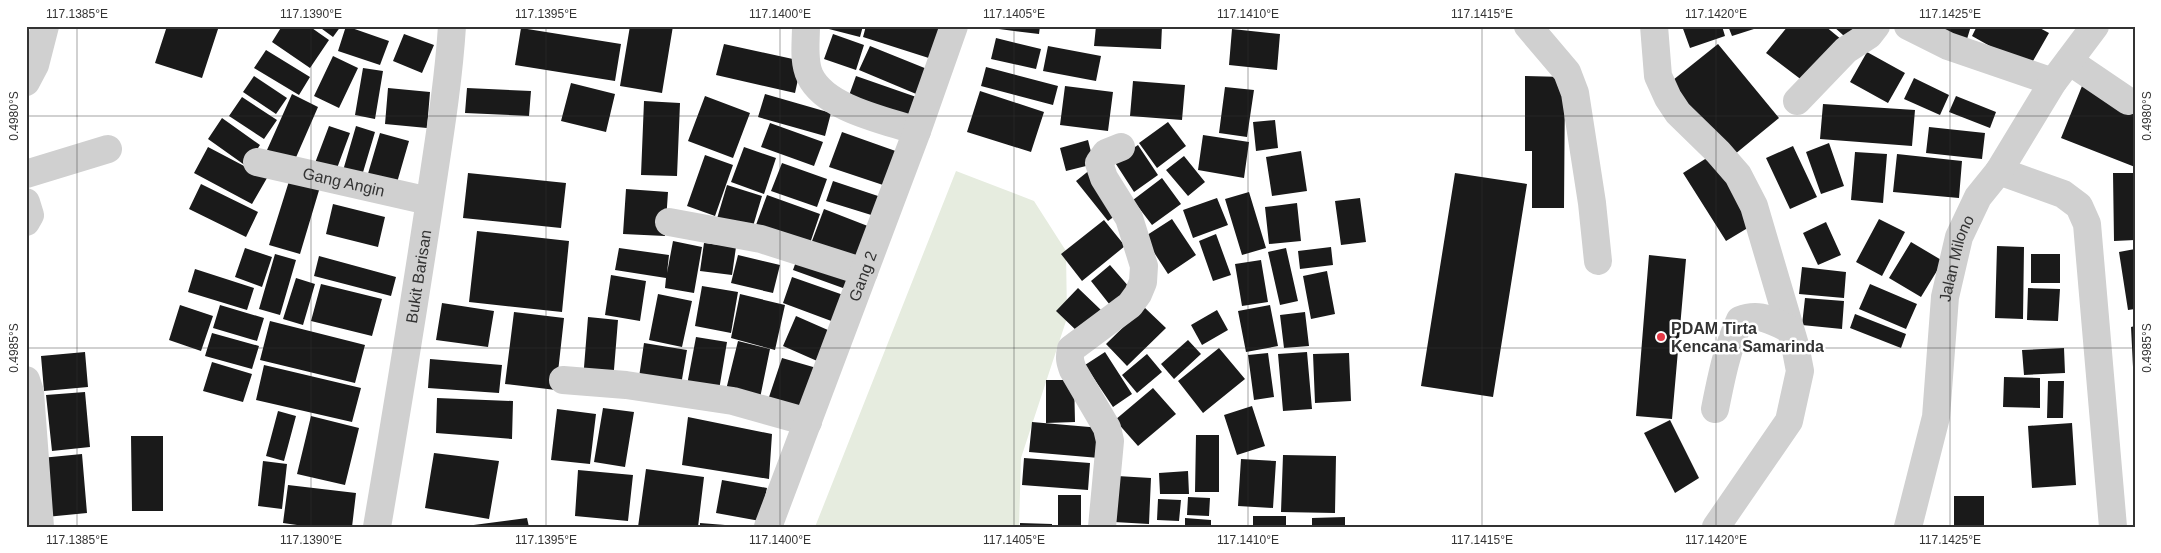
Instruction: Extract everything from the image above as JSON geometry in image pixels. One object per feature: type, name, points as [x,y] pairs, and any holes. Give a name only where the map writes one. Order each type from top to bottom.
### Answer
[{"type":"street","points":[[26,82],[35,65],[45,26]]},
{"type":"street","name":"Bukit Barisan","points":[[377,527],[405,366],[430,200],[450,59],[452,26]]},
{"type":"street","points":[[806,26],[806,62],[810,76],[831,100],[917,131]]},
{"type":"street","name":"Gang 2","points":[[768,527],[917,131],[954,26]]},
{"type":"street","points":[[1528,26],[1567,72],[1575,93],[1592,203],[1598,262]]},
{"type":"street","points":[[1654,26],[1658,76],[1668,98],[1678,113],[1718,152],[1738,175],[1754,206],[1790,329],[1800,371],[1789,422],[1716,527]]},
{"type":"street","points":[[1797,100],[1846,50],[1869,35],[1876,26]]},
{"type":"street","points":[[1908,26],[1948,46],[2053,82]]},
{"type":"street","name":"Jalan Milono","points":[[1908,527],[1936,417],[1945,297],[1959,237],[1978,197],[1999,171],[2053,82],[2095,26]]},
{"type":"street","points":[[2069,61],[2128,100]]},
{"type":"street","points":[[1102,527],[1110,442],[1108,428],[1073,370],[1070,356],[1071,349],[1130,305],[1138,294],[1143,282],[1144,266],[1130,218],[1104,178],[1100,163],[1106,153],[1121,147]]},
{"type":"street","points":[[26,174],[108,149]]},
{"type":"street","name":"Gang Angin","points":[[257,162],[430,200]]},
{"type":"street","points":[[1999,171],[2063,194],[2079,206],[2086,224],[2113,527]]},
{"type":"street","points":[[26,202],[30,215],[26,222]]},
{"type":"street","points":[[669,222],[761,239],[864,272]]},
{"type":"street","points":[[1715,409],[1734,332],[1740,320],[1752,315],[1764,317],[1790,329]]},
{"type":"street","points":[[26,380],[30,392],[31,486],[40,527]]},
{"type":"street","points":[[563,380],[626,385],[733,402],[808,422]]},
{"type":"shaded area","points":[[956,171],[1034,201],[1066,251],[1067,318],[1021,458],[1019,527],[815,527]]},
{"type":"building","points":[[167,26],[219,26],[202,78],[155,63]]},
{"type":"building","points":[[282,26],[309,26],[329,40],[310,68],[272,42]]},
{"type":"building","points":[[318,26],[341,26],[333,37]]},
{"type":"building","points":[[346,26],[389,41],[380,65],[338,51]]},
{"type":"building","points":[[630,26],[673,26],[662,93],[620,86]]},
{"type":"building","points":[[825,26],[863,26],[860,37],[825,28]]},
{"type":"building","points":[[866,26],[945,26],[935,60],[863,37]]},
{"type":"building","points":[[999,26],[1040,26],[1039,34],[999,29]]},
{"type":"building","points":[[1096,26],[1162,26],[1161,49],[1094,46]]},
{"type":"building","points":[[1682,26],[1722,26],[1725,36],[1690,48]]},
{"type":"building","points":[[1728,26],[1757,26],[1757,28],[1732,36]]},
{"type":"building","points":[[1788,26],[1825,26],[1842,40],[1807,84],[1766,53]]},
{"type":"building","points":[[1833,26],[1868,26],[1853,44]]},
{"type":"building","points":[[1921,26],[1971,26],[1967,39]]},
{"type":"building","points":[[1977,26],[2036,26],[2049,33],[2029,68],[1972,36]]},
{"type":"building","points":[[521,28],[621,44],[615,81],[515,65]]},
{"type":"building","points":[[1232,29],[1280,34],[1277,70],[1229,65]]},
{"type":"building","points":[[404,34],[434,45],[422,73],[393,61]]},
{"type":"building","points":[[833,34],[864,45],[856,70],[824,59]]},
{"type":"building","points":[[996,38],[1041,49],[1036,69],[991,59]]},
{"type":"building","points":[[724,44],[802,61],[795,93],[716,75]]},
{"type":"building","points":[[1718,44],[1779,118],[1729,159],[1668,84]]},
{"type":"building","points":[[870,46],[932,71],[921,96],[859,70]]},
{"type":"building","points":[[1048,46],[1101,56],[1096,81],[1043,71]]},
{"type":"building","points":[[266,50],[310,77],[299,95],[254,68]]},
{"type":"building","points":[[1867,52],[1905,73],[1888,103],[1850,82]]},
{"type":"building","points":[[333,56],[358,68],[339,108],[314,96]]},
{"type":"building","points":[[986,67],[1058,86],[1053,105],[981,86]]},
{"type":"building","points":[[363,68],[383,71],[375,119],[355,115]]},
{"type":"building","points":[[254,76],[287,98],[276,114],[243,92]]},
{"type":"building","points":[[856,76],[922,99],[913,124],[847,101]]},
{"type":"building","points":[[1525,76],[1565,77],[1564,208],[1532,208],[1532,151],[1525,151]]},
{"type":"building","points":[[1914,78],[1949,95],[1940,115],[1904,99]]},
{"type":"building","points":[[1133,81],[1185,85],[1182,120],[1130,116]]},
{"type":"building","points":[[571,83],[615,94],[606,132],[561,121]]},
{"type":"building","points":[[1065,86],[1113,92],[1108,131],[1060,125]]},
{"type":"building","points":[[2082,86],[2135,106],[2135,167],[2061,138]]},
{"type":"building","points":[[1225,87],[1254,90],[1247,137],[1219,133]]},
{"type":"building","points":[[388,88],[430,92],[427,128],[385,124]]},
{"type":"building","points":[[467,88],[531,91],[529,116],[465,113]]},
{"type":"building","points":[[980,91],[1044,112],[1031,152],[967,132]]},
{"type":"building","points":[[292,94],[318,107],[294,162],[267,150]]},
{"type":"building","points":[[765,94],[831,113],[825,136],[758,117]]},
{"type":"building","points":[[705,96],[750,113],[733,158],[688,141]]},
{"type":"building","points":[[1956,96],[1996,112],[1990,128],[1949,112]]},
{"type":"building","points":[[242,97],[277,120],[264,139],[229,116]]},
{"type":"building","points":[[644,101],[680,103],[677,176],[641,175]]},
{"type":"building","points":[[1823,104],[1915,110],[1912,146],[1820,139]]},
{"type":"building","points":[[222,118],[260,145],[246,166],[208,139]]},
{"type":"building","points":[[1275,120],[1278,148],[1256,151],[1253,122]]},
{"type":"building","points":[[1168,122],[1186,146],[1157,168],[1139,143]]},
{"type":"building","points":[[770,123],[823,142],[814,166],[761,147]]},
{"type":"building","points":[[329,126],[350,133],[336,171],[315,163]]},
{"type":"building","points":[[356,126],[375,132],[361,179],[342,174]]},
{"type":"building","points":[[1929,127],[1985,133],[1982,159],[1926,153]]},
{"type":"building","points":[[842,132],[904,154],[892,188],[829,167]]},
{"type":"building","points":[[380,133],[409,141],[396,186],[367,177]]},
{"type":"building","points":[[1203,135],[1249,142],[1244,178],[1198,170]]},
{"type":"building","points":[[1088,140],[1094,164],[1066,171],[1060,148]]},
{"type":"building","points":[[1829,143],[1844,186],[1821,194],[1806,152]]},
{"type":"building","points":[[1138,145],[1158,175],[1134,192],[1114,161]]},
{"type":"building","points":[[1793,146],[1817,197],[1790,209],[1766,158]]},
{"type":"building","points":[[208,147],[267,178],[252,204],[194,173]]},
{"type":"building","points":[[744,147],[776,158],[764,194],[731,182]]},
{"type":"building","points":[[1301,151],[1307,191],[1272,196],[1266,157]]},
{"type":"building","points":[[1855,152],[1887,154],[1883,203],[1851,200]]},
{"type":"building","points":[[1713,154],[1756,223],[1726,241],[1683,173]]},
{"type":"building","points":[[1897,154],[1962,161],[1959,198],[1893,192]]},
{"type":"building","points":[[705,155],[733,165],[715,216],[687,206]]},
{"type":"building","points":[[1184,156],[1205,182],[1188,196],[1166,170]]},
{"type":"building","points":[[782,163],[827,179],[817,207],[771,191]]},
{"type":"building","points":[[1091,169],[1123,210],[1108,221],[1076,181]]},
{"type":"building","points":[[468,173],[566,183],[561,228],[463,218]]},
{"type":"building","points":[[1455,173],[1527,184],[1493,397],[1421,386]]},
{"type":"building","points":[[2113,173],[2135,173],[2135,240],[2114,241]]},
{"type":"building","points":[[290,178],[320,187],[300,254],[269,245]]},
{"type":"building","points":[[1162,178],[1181,204],[1152,225],[1133,200]]},
{"type":"building","points":[[833,181],[887,199],[881,218],[826,201]]},
{"type":"building","points":[[201,184],[258,212],[246,237],[189,209]]},
{"type":"building","points":[[727,185],[762,196],[751,233],[716,222]]},
{"type":"building","points":[[626,189],[668,192],[665,236],[623,234]]},
{"type":"building","points":[[1249,192],[1266,248],[1242,255],[1225,199]]},
{"type":"building","points":[[767,195],[820,214],[807,252],[753,233]]},
{"type":"building","points":[[1217,198],[1228,225],[1193,238],[1183,210]]},
{"type":"building","points":[[1360,198],[1366,242],[1341,245],[1335,201]]},
{"type":"building","points":[[1297,203],[1301,241],[1269,244],[1265,207]]},
{"type":"building","points":[[333,204],[385,217],[378,247],[326,234]]},
{"type":"building","points":[[824,209],[878,230],[863,270],[809,249]]},
{"type":"building","points":[[1172,219],[1196,255],[1168,274],[1144,237]]},
{"type":"building","points":[[1879,219],[1905,232],[1882,276],[1856,262]]},
{"type":"building","points":[[1104,220],[1125,246],[1082,281],[1061,254]]},
{"type":"building","points":[[1826,222],[1841,255],[1818,265],[1803,233]]},
{"type":"building","points":[[477,231],[569,241],[562,312],[469,302]]},
{"type":"building","points":[[1216,234],[1231,275],[1213,281],[1199,241]]},
{"type":"building","points":[[673,241],[702,247],[694,293],[665,288],[666,278],[615,270],[619,248],[669,255],[667,273]]},
{"type":"building","points":[[1911,242],[1943,261],[1921,297],[1889,278]]},
{"type":"building","points":[[704,243],[736,247],[732,275],[700,271]]},
{"type":"building","points":[[1997,246],[2024,247],[2023,319],[1995,318]]},
{"type":"building","points":[[1331,247],[1333,265],[1300,269],[1298,251]]},
{"type":"building","points":[[245,248],[272,257],[262,287],[235,277]]},
{"type":"building","points":[[1286,248],[1298,301],[1280,305],[1268,252]]},
{"type":"building","points":[[2135,249],[2135,309],[2128,310],[2119,252]]},
{"type":"building","points":[[799,253],[860,274],[854,292],[793,270]]},
{"type":"building","points":[[275,254],[296,260],[280,315],[259,309]]},
{"type":"building","points":[[2031,254],[2060,254],[2060,283],[2031,283]]},
{"type":"building","points":[[738,255],[780,265],[773,293],[731,283]]},
{"type":"building","name":"PDAM Tirta Kencana Samarinda","points":[[1649,255],[1686,259],[1672,419],[1636,416]]},
{"type":"building","points":[[319,256],[396,277],[391,296],[314,276]]},
{"type":"building","points":[[1261,260],[1268,302],[1242,306],[1235,264]]},
{"type":"building","points":[[1110,265],[1130,288],[1110,305],[1091,281]]},
{"type":"building","points":[[1802,267],[1846,272],[1844,298],[1799,294]]},
{"type":"building","points":[[195,269],[254,288],[247,310],[188,292]]},
{"type":"building","points":[[1327,271],[1335,314],[1311,319],[1303,276]]},
{"type":"building","points":[[611,275],[646,281],[640,321],[605,315]]},
{"type":"building","points":[[792,277],[852,298],[842,325],[783,303]]},
{"type":"building","points":[[296,278],[315,284],[303,325],[283,319]]},
{"type":"building","points":[[321,284],[382,299],[372,336],[311,321]]},
{"type":"building","points":[[1870,284],[1917,304],[1906,329],[1859,309]]},
{"type":"building","points":[[702,286],[738,292],[731,333],[695,326]]},
{"type":"building","points":[[1078,288],[1101,310],[1079,333],[1056,311]]},
{"type":"building","points":[[2028,288],[2060,289],[2058,321],[2027,320]]},
{"type":"building","points":[[658,294],[692,301],[682,347],[649,340]]},
{"type":"building","points":[[740,294],[785,305],[775,350],[731,338]]},
{"type":"building","points":[[1805,298],[1844,301],[1842,329],[1802,325]]},
{"type":"building","points":[[442,303],[494,311],[488,347],[436,340]]},
{"type":"building","points":[[180,305],[213,316],[201,351],[169,340]]},
{"type":"building","points":[[220,305],[264,318],[257,341],[213,328]]},
{"type":"building","points":[[1270,305],[1278,346],[1246,352],[1238,311]]},
{"type":"building","points":[[1144,307],[1166,328],[1127,366],[1106,344]]},
{"type":"building","points":[[1217,310],[1228,330],[1202,345],[1191,325]]},
{"type":"building","points":[[514,312],[564,318],[556,390],[505,384]]},
{"type":"building","points":[[1305,312],[1309,346],[1284,348],[1280,315]]},
{"type":"building","points":[[1855,314],[1906,334],[1901,348],[1850,328]]},
{"type":"building","points":[[796,316],[837,334],[824,364],[783,346]]},
{"type":"building","points":[[588,317],[618,320],[613,382],[583,380]]},
{"type":"building","points":[[270,321],[365,345],[355,383],[260,360]]},
{"type":"building","points":[[2135,326],[2135,367],[2133,367],[2131,327]]},
{"type":"building","points":[[212,333],[259,346],[252,369],[205,356]]},
{"type":"building","points":[[696,337],[727,342],[719,390],[687,385]]},
{"type":"building","points":[[1188,340],[1201,354],[1174,379],[1161,364]]},
{"type":"building","points":[[738,341],[770,349],[759,403],[724,398]]},
{"type":"building","points":[[644,343],[687,350],[680,391],[638,384]]},
{"type":"building","points":[[1219,348],[1245,379],[1203,413],[1178,381]]},
{"type":"building","points":[[2064,348],[2065,373],[2024,375],[2022,350]]},
{"type":"building","points":[[85,352],[88,387],[44,391],[41,356]]},
{"type":"building","points":[[1105,352],[1132,394],[1113,407],[1085,365]]},
{"type":"building","points":[[1307,352],[1312,409],[1283,411],[1278,354]]},
{"type":"building","points":[[1268,353],[1274,397],[1254,400],[1248,355]]},
{"type":"building","points":[[1349,353],[1351,401],[1315,403],[1313,354]]},
{"type":"building","points":[[1147,354],[1162,372],[1137,393],[1122,375]]},
{"type":"building","points":[[782,358],[820,369],[807,415],[767,403]]},
{"type":"building","points":[[430,359],[502,365],[499,393],[428,388]]},
{"type":"building","points":[[212,362],[252,374],[243,402],[203,391]]},
{"type":"building","points":[[264,365],[361,388],[352,422],[256,400]]},
{"type":"building","points":[[2004,377],[2040,378],[2040,408],[2003,407]]},
{"type":"building","points":[[1046,380],[1074,380],[1075,422],[1046,423]]},
{"type":"building","points":[[2048,381],[2064,381],[2063,418],[2047,418]]},
{"type":"building","points":[[1153,388],[1176,414],[1138,446],[1115,420]]},
{"type":"building","points":[[85,392],[90,447],[52,451],[46,395]]},
{"type":"building","points":[[437,398],[513,401],[512,439],[436,433]]},
{"type":"building","points":[[1252,406],[1265,446],[1237,455],[1224,415]]},
{"type":"building","points":[[603,408],[634,412],[625,467],[594,462]]},
{"type":"building","points":[[557,409],[596,414],[590,464],[551,460]]},
{"type":"building","points":[[278,411],[296,416],[284,461],[266,456]]},
{"type":"building","points":[[311,416],[359,428],[345,485],[297,474]]},
{"type":"building","points":[[688,417],[772,434],[769,479],[682,465]]},
{"type":"building","points":[[1670,420],[1699,478],[1675,493],[1644,433]]},
{"type":"building","points":[[1032,422],[1101,428],[1099,458],[1029,452]]},
{"type":"building","points":[[2072,423],[2076,485],[2032,488],[2028,426]]},
{"type":"building","points":[[1196,435],[1219,435],[1219,492],[1195,492]]},
{"type":"building","points":[[131,436],[163,436],[163,511],[132,511]]},
{"type":"building","points":[[434,453],[499,461],[489,519],[425,508]]},
{"type":"building","points":[[82,454],[87,513],[46,517],[41,458]]},
{"type":"building","points":[[1283,455],[1336,456],[1335,513],[1281,512]]},
{"type":"building","points":[[1024,458],[1090,463],[1088,490],[1022,485]]},
{"type":"building","points":[[1241,459],[1276,461],[1273,508],[1238,506]]},
{"type":"building","points":[[263,461],[287,464],[282,509],[258,506]]},
{"type":"building","points":[[646,469],[704,477],[698,527],[638,527]]},
{"type":"building","points":[[578,470],[633,475],[628,521],[575,516]]},
{"type":"building","points":[[1188,471],[1189,494],[1160,494],[1159,473]]},
{"type":"building","points":[[1117,476],[1151,478],[1149,524],[1114,522]]},
{"type":"building","points":[[722,480],[767,488],[760,521],[716,513]]},
{"type":"building","points":[[288,485],[356,493],[352,527],[311,527],[283,523]]},
{"type":"building","points":[[1058,495],[1081,495],[1081,527],[1058,527]]},
{"type":"building","points":[[1954,496],[1984,496],[1984,525],[1954,525]]},
{"type":"building","points":[[1188,497],[1210,498],[1209,516],[1187,515]]},
{"type":"building","points":[[1158,499],[1181,500],[1179,521],[1157,520]]},
{"type":"building","points":[[1253,516],[1286,516],[1286,527],[1253,527]]},
{"type":"building","points":[[1345,517],[1345,527],[1312,527],[1312,518]]},
{"type":"building","points":[[527,518],[529,527],[466,527],[466,526]]},
{"type":"building","points":[[1185,518],[1211,520],[1211,527],[1185,527]]},
{"type":"building","points":[[700,523],[725,525],[725,527],[700,527]]},
{"type":"building","points":[[1020,523],[1052,524],[1052,527],[1020,527]]},
{"type":"place","name":"PDAM Tirta Kencana Samarinda","points":[[1661,337]]}]
